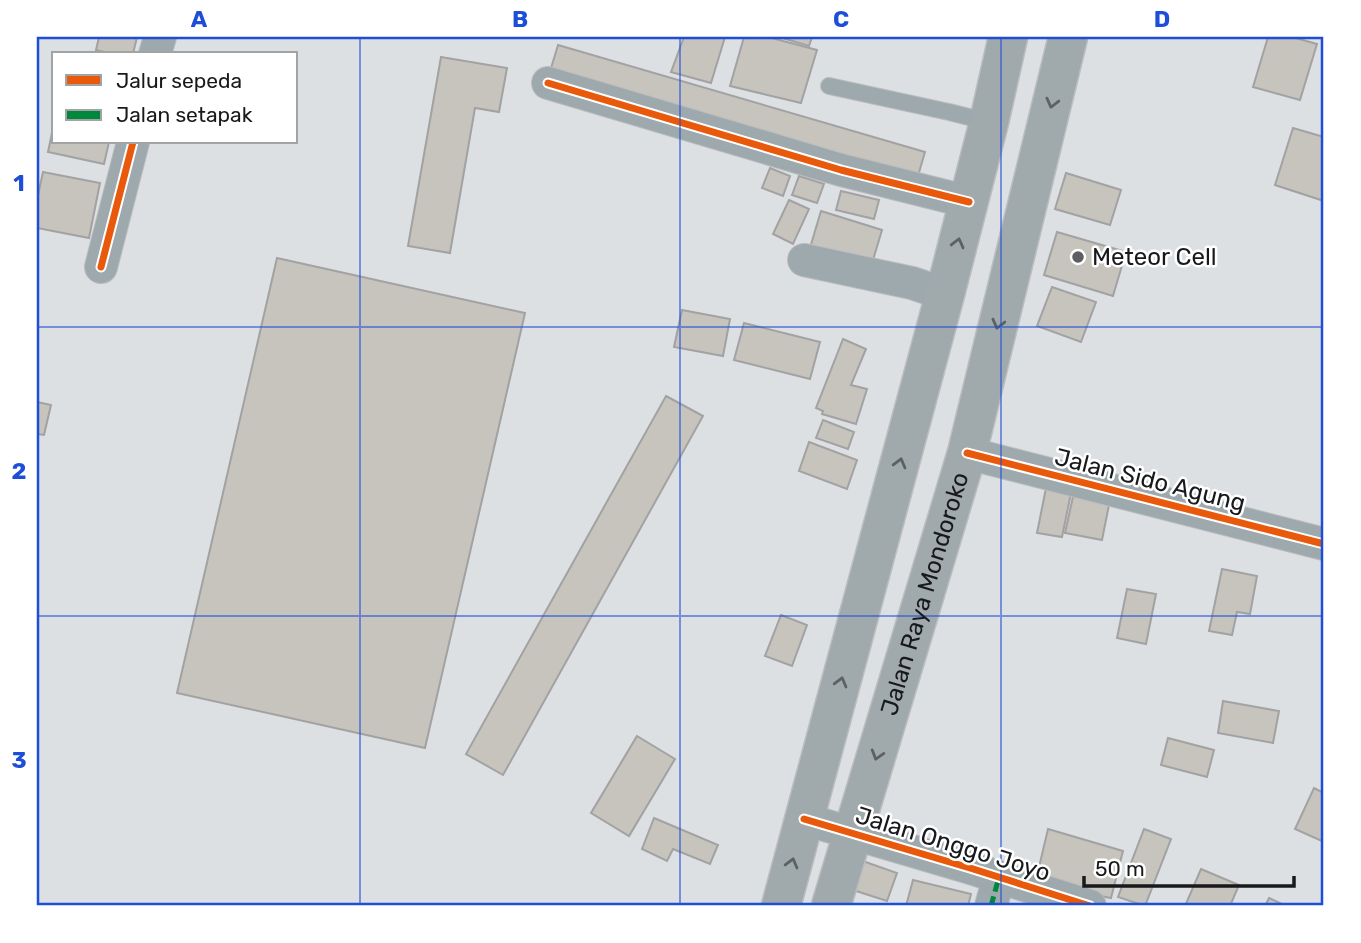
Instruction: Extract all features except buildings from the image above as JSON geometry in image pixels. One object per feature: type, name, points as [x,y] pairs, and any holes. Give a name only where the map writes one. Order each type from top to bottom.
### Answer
[{"type":"highway","points":[[780,906],[945,294],[1008,37]]},
{"type":"highway","name":"Jalan Raya Mondoroko","points":[[831,906],[967,453],[1068,37]]},
{"type":"street","points":[[548,83],[841,170],[968,202]]},
{"type":"street","points":[[101,267],[132,144]]},
{"type":"street","points":[[804,260],[912,283],[945,294]]},
{"type":"street","name":"Jalan Sido Agung","points":[[967,453],[1324,544]]},
{"type":"street","name":"Jalan Onggo Joyo","points":[[804,819],[853,833],[995,892],[1090,906]]},
{"type":"lane","points":[[829,86],[989,122]]},
{"type":"marked path","points":[[991,906],[999,877]]},
{"type":"cycle path","points":[[548,83],[841,170],[969,202]]},
{"type":"cycle path","points":[[101,267],[132,144]]},
{"type":"cycle path","points":[[967,453],[1324,544]]},
{"type":"cycle path","points":[[804,819],[1090,906]]},
{"type":"place","name":"Meteor Cell","points":[[1078,257]]}]
